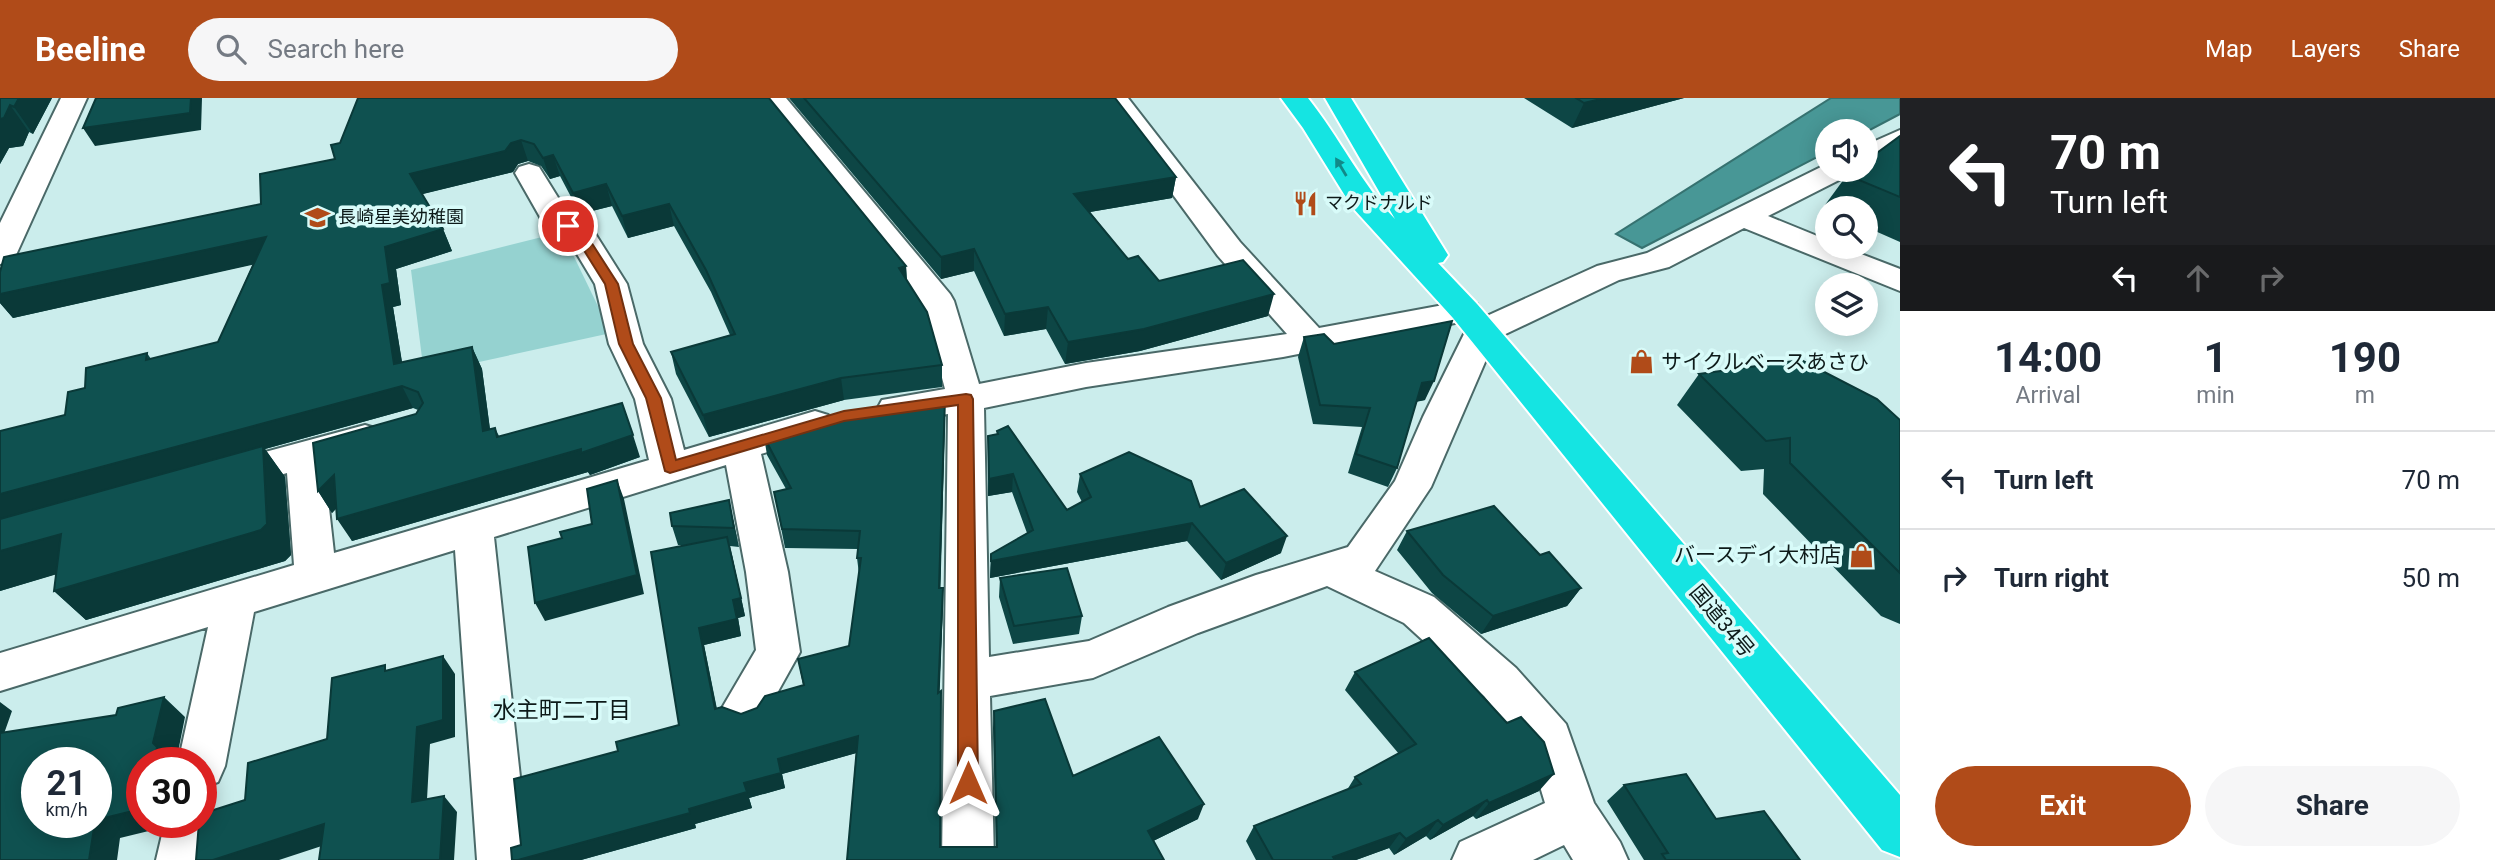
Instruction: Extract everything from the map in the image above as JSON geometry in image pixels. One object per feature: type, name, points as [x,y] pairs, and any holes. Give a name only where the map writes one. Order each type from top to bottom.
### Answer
[{"type":"highway","name":"国道34号","points":[[1294,98],[1315,125],[1362,201],[1473,322],[1900,833]]},
{"type":"highway","name":"国道34号","points":[[1338,98],[1473,322]]},
{"type":"street","points":[[2,245],[74,98]]},
{"type":"street","points":[[772,98],[938,301],[966,399],[968,860]]},
{"type":"street","points":[[1115,98],[1229,249],[1311,340]]},
{"type":"street","points":[[529,173],[555,218],[580,233],[611,284],[626,344],[653,398],[670,467]]},
{"type":"street","points":[[0,672],[473,526],[851,415],[966,399],[1086,375],[1311,340],[1473,322],[1608,273],[1658,260],[1815,181]]},
{"type":"street","points":[[1743,217],[1900,281]]},
{"type":"street","points":[[968,680],[1093,659],[1183,620],[1271,587],[1362,559],[1412,487],[1441,416],[1473,322]]},
{"type":"street","points":[[185,488],[402,427]]},
{"type":"street","points":[[741,446],[767,572],[778,652],[746,708]]},
{"type":"street","points":[[304,455],[316,574]]},
{"type":"street","points":[[473,526],[503,860]]},
{"type":"street","points":[[1330,569],[1419,610],[1500,682],[1549,739],[1573,816],[1602,860]]},
{"type":"street","points":[[205,747],[235,599]]},
{"type":"street","points":[[1478,860],[1573,816]]},
{"type":"street","points":[[182,860],[187,838]]},
{"type":"shaded area","points":[[1831,98],[1900,98],[1900,114],[1878,126],[1878,119],[1815,119],[1815,158],[1642,248],[1616,234]]},
{"type":"shaded area","points":[[562,232],[611,333],[424,374],[411,270]]},
{"type":"building","points":[[0,98],[19,98],[14,107],[10,105],[4,118],[0,119]]},
{"type":"building","points":[[96,98],[191,98],[190,113],[83,128]]},
{"type":"building","points":[[358,98],[769,98],[906,266],[899,268],[927,312],[942,365],[841,378],[703,415],[671,352],[735,334],[706,270],[669,204],[622,216],[606,184],[573,193],[553,155],[543,158],[534,144],[521,140],[511,143],[505,151],[410,174],[443,229],[385,247],[390,283],[382,285],[394,364],[472,347],[483,431],[495,428],[497,437],[622,403],[633,435],[581,453],[581,449],[337,519],[334,475],[318,491],[313,443],[416,414],[423,403],[418,392],[402,386],[0,494],[0,431],[65,415],[68,392],[85,388],[86,368],[147,353],[146,360],[218,342],[266,237],[0,294],[0,272],[4,257],[261,204],[260,174],[335,159],[331,145],[340,143]]},
{"type":"building","points":[[804,98],[1115,98],[1176,177],[1074,194],[1128,259],[1138,256],[1159,281],[1243,260],[1274,294],[1144,329],[1068,342],[1048,307],[1005,314],[974,249],[941,257]]},
{"type":"building","points":[[1576,98],[1605,98],[1584,103]]},
{"type":"building","points":[[1900,136],[1900,197],[1864,182],[1878,182],[1878,152]]},
{"type":"building","points":[[1452,321],[1434,381],[1422,383],[1397,468],[1356,454],[1370,408],[1320,405],[1304,337],[1324,334],[1334,344]]},
{"type":"building","points":[[1801,360],[1877,399],[1900,420],[1900,573],[1790,463],[1790,438],[1766,441],[1699,374]]},
{"type":"building","points":[[945,399],[939,588],[943,588],[938,693],[941,691],[940,847],[997,847],[994,711],[1045,699],[1073,776],[1159,737],[1204,804],[1148,831],[1164,860],[847,860],[858,736],[778,759],[781,773],[744,783],[747,792],[689,809],[690,813],[512,860],[511,848],[521,845],[514,779],[618,751],[616,742],[679,725],[651,552],[727,537],[741,598],[733,600],[737,619],[699,628],[715,709],[722,707],[741,714],[757,708],[765,696],[804,685],[798,659],[849,646],[861,558],[857,558],[860,531],[782,529],[774,492],[791,488],[764,437],[844,413]]},
{"type":"building","points":[[1008,426],[1067,510],[1091,497],[1080,474],[1129,452],[1191,481],[1200,507],[1244,489],[1287,536],[1226,563],[1192,523],[991,561],[991,554],[1033,530],[1013,474],[989,479],[988,436],[998,434],[997,431]]},
{"type":"building","points":[[263,446],[267,524],[261,530],[54,591],[61,534],[0,551],[0,519]]},
{"type":"building","points":[[617,480],[637,575],[535,603],[528,547],[562,538],[560,532],[592,524],[587,489]]},
{"type":"building","points":[[729,500],[734,528],[672,526],[670,513]]},
{"type":"building","points":[[1494,506],[1540,555],[1549,552],[1581,588],[1493,616],[1443,575],[1407,531]]},
{"type":"building","points":[[1067,568],[1082,616],[1014,626],[1000,578]]},
{"type":"building","points":[[1429,638],[1507,723],[1521,717],[1544,742],[1554,774],[1489,803],[1487,800],[1443,825],[1438,820],[1406,839],[1400,833],[1333,857],[1335,860],[1273,860],[1254,826],[1361,784],[1355,777],[1416,744],[1355,672]]},
{"type":"building","points":[[443,656],[443,720],[417,727],[412,802],[444,796],[440,860],[319,860],[324,824],[213,860],[196,860],[198,838],[217,838],[217,809],[245,800],[248,763],[327,739],[332,678],[385,665],[385,671]]},
{"type":"building","points":[[164,697],[153,743],[157,747],[126,747],[126,813],[112,816],[112,747],[21,747],[21,838],[92,838],[89,860],[0,860],[0,733],[116,715],[118,708]]},
{"type":"building","points":[[1686,774],[1716,819],[1764,811],[1800,860],[1666,860],[1662,854],[1668,853],[1624,785]]},
{"type":"place","name":"マクドナルド","points":[[1305,203]]},
{"type":"place","name":"長崎星美幼稚園","points":[[318,217]]},
{"type":"place","name":"サイクルベースあさひ","points":[[1641,362]]},
{"type":"place","name":"バースデイ大村店","points":[[1861,555]]},
{"type":"district","name":"水主町二丁目","points":[[562,710]]},
{"type":"route","points":[[568,226],[580,233],[611,284],[626,344],[653,398],[670,467],[844,416],[966,399],[968,783]]}]
